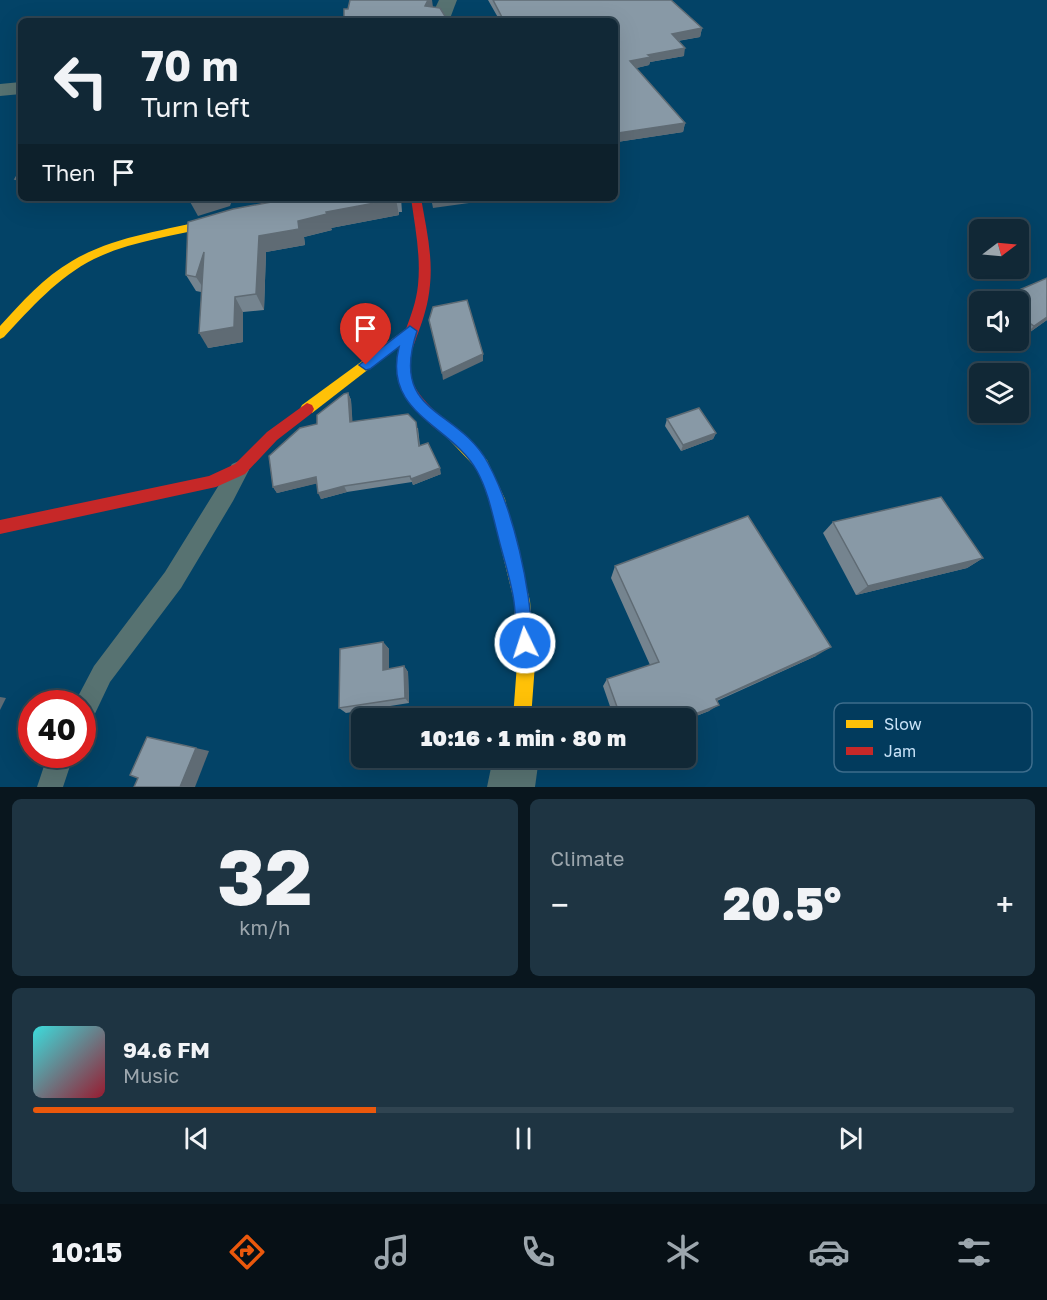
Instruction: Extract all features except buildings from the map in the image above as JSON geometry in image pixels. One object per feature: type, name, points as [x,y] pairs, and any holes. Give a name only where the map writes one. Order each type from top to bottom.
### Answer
[{"type":"street","points":[[440,18],[448,0]]},
{"type":"street","points":[[0,90],[18,88]]},
{"type":"street","points":[[0,334],[63,272],[89,256],[113,247],[186,231],[281,201]]},
{"type":"street","points":[[416,201],[425,264],[420,308],[404,350],[403,367],[409,392],[426,414],[459,439],[482,465],[496,499],[522,602],[526,664],[523,708]]},
{"type":"street","points":[[0,527],[211,482],[240,469],[272,436],[410,331]]},
{"type":"street","points":[[511,787],[514,768]]},
{"type":"lane","points":[[94,690],[102,674],[173,580],[240,469]]},
{"type":"lane","points":[[50,787],[56,768]]},
{"type":"shaded area","points":[[0,0],[1047,0],[1047,787],[0,787]]},
{"type":"traffic: slow","points":[[0,334],[53,281],[90,256],[134,241],[210,223]]},
{"type":"traffic: slow","points":[[307,409],[410,331]]},
{"type":"traffic: slow","points":[[445,428],[459,439],[482,465],[497,499],[522,601],[526,664],[523,708]]},
{"type":"traffic: jam","points":[[210,223],[281,201]]},
{"type":"traffic: jam","points":[[416,201],[425,274],[419,309],[405,347],[403,371],[406,383],[418,403],[445,428]]},
{"type":"traffic: jam","points":[[0,527],[211,482],[240,469],[272,436],[307,409]]},
{"type":"route","points":[[366,365],[410,331],[404,350],[403,367],[409,392],[426,414],[459,439],[482,465],[496,499],[522,602],[525,643]]}]
